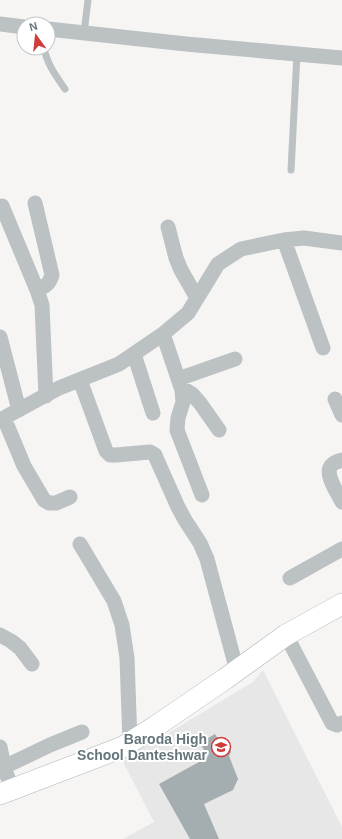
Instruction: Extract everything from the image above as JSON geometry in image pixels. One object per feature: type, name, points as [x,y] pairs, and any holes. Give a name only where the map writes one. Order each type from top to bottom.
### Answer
[{"type":"street","points":[[0,24],[16,26]]},
{"type":"street","points":[[56,30],[186,44],[342,58]]},
{"type":"street","points":[[35,203],[52,275],[50,281],[46,285],[37,290]]},
{"type":"street","points":[[2,206],[42,305],[46,396]]},
{"type":"street","points":[[168,227],[176,258],[181,270],[198,298]]},
{"type":"street","points":[[70,497],[56,503],[49,503],[44,500],[24,466],[2,419],[59,388],[119,364],[163,334],[188,313],[218,264],[241,249],[284,240],[304,238],[342,242]]},
{"type":"street","points":[[284,240],[323,348]]},
{"type":"street","points":[[163,334],[182,390],[183,402],[178,418],[177,430],[202,495]]},
{"type":"street","points":[[0,337],[3,355],[19,410]]},
{"type":"street","points":[[134,354],[153,413]]},
{"type":"street","points":[[180,383],[235,359]]},
{"type":"street","points":[[80,380],[106,451],[110,455],[150,452],[155,455],[158,460],[178,507],[200,543],[207,559],[237,670]]},
{"type":"street","points":[[180,383],[200,402],[219,430]]},
{"type":"street","points":[[335,399],[342,415]]},
{"type":"street","points":[[342,460],[332,464],[328,475],[342,502]]},
{"type":"street","points":[[80,544],[114,601],[122,625],[127,658],[130,742]]},
{"type":"street","points":[[290,578],[342,549]]},
{"type":"street","points":[[0,747],[4,767],[6,791],[123,747],[156,726],[286,635],[342,604]]},
{"type":"street","points":[[0,635],[20,648],[32,664]]},
{"type":"street","points":[[286,635],[332,724],[337,725],[342,723]]},
{"type":"street","points":[[4,767],[50,745],[82,732]]},
{"type":"lane","points":[[84,33],[88,0]]},
{"type":"lane","points":[[291,170],[298,54]]},
{"type":"lane","points":[[46,56],[48,62],[65,89]]},
{"type":"shaded area","name":"Baroda High School Danteshwar","points":[[263,670],[342,827],[342,839],[123,839],[154,822],[120,756],[160,738],[253,682]]},
{"type":"building","points":[[215,734],[223,747],[227,745],[231,752],[229,756],[238,779],[233,790],[204,804],[219,839],[190,839],[159,784],[208,757],[200,743]]},
{"type":"place","name":"Baroda High School Danteshwar","points":[[221,747]]}]
